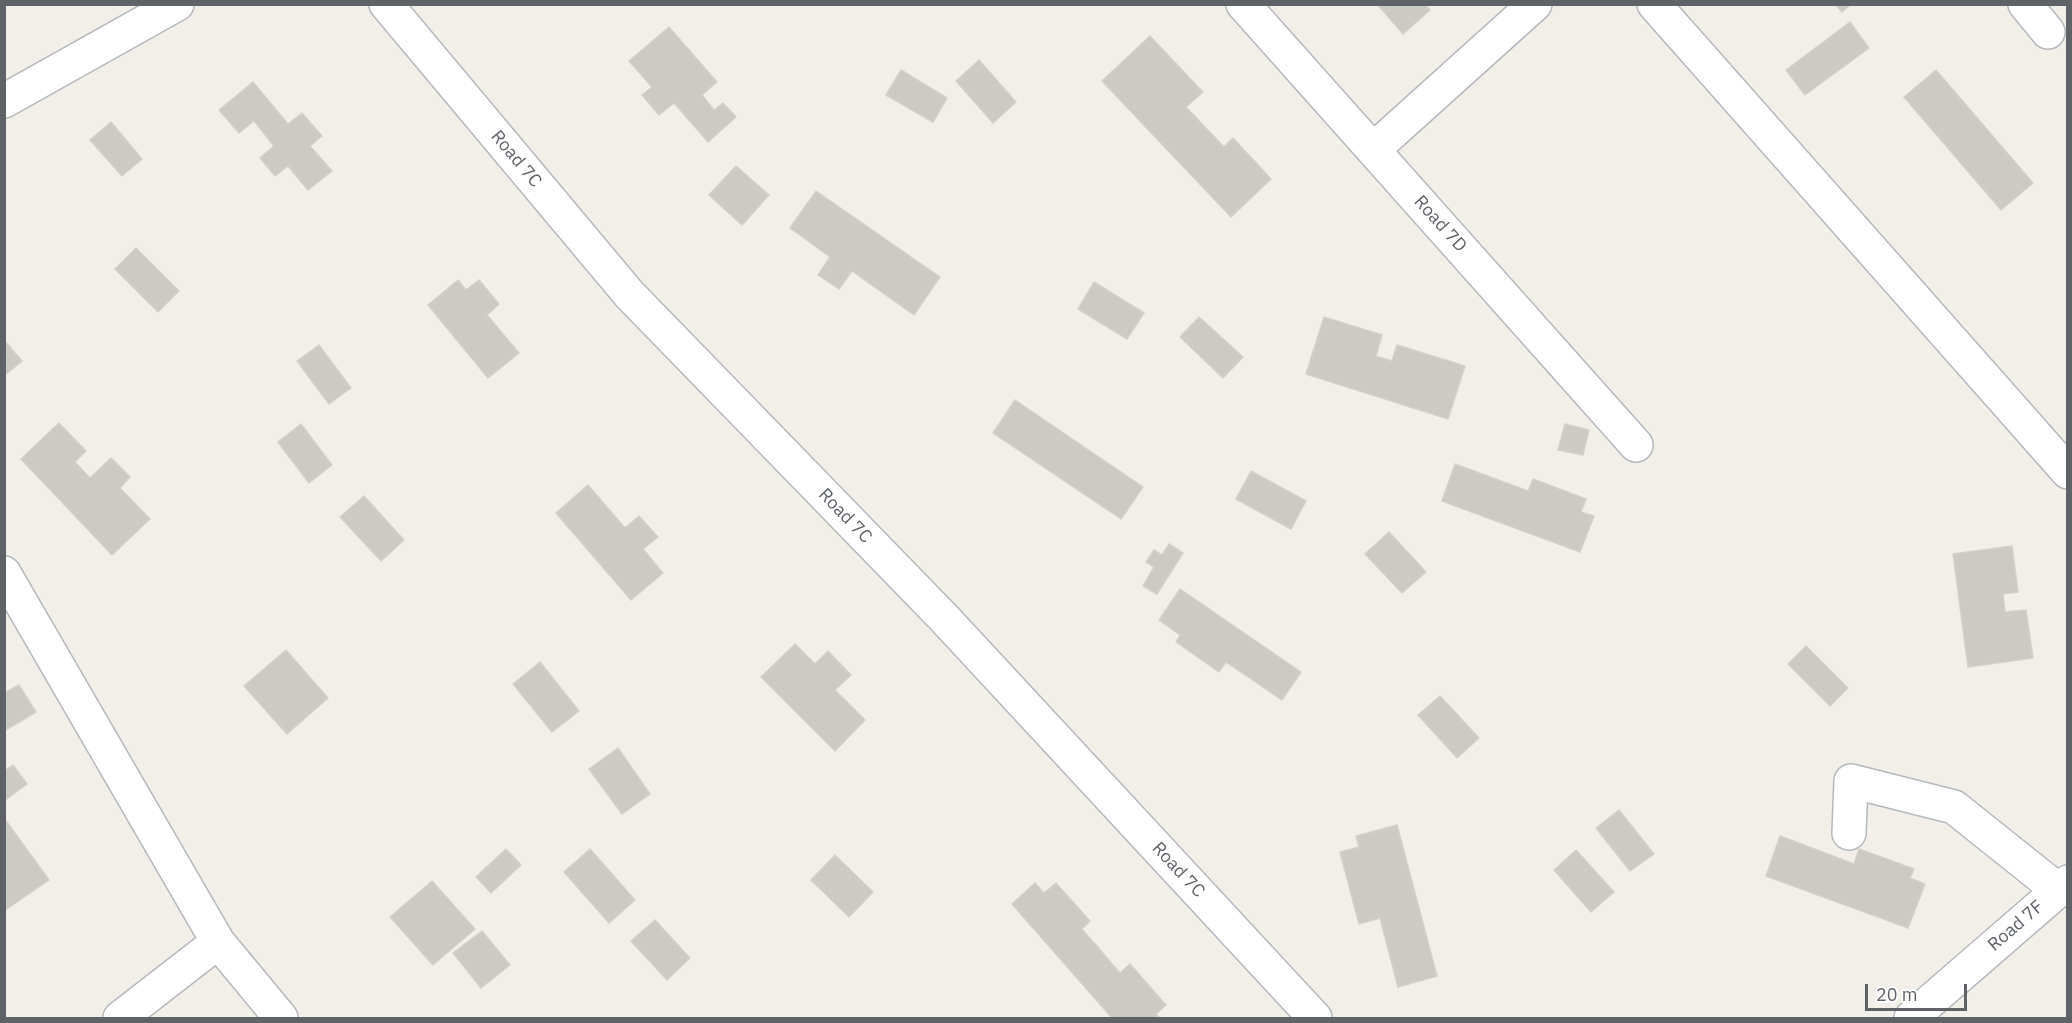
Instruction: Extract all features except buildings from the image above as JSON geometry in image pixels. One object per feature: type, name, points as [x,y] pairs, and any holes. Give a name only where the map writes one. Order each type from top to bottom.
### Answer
[{"type":"street","points":[[4,101],[177,4]]},
{"type":"street","name":"Road 7C","points":[[386,4],[629,294],[944,618],[1315,1018]]},
{"type":"street","name":"Road 7D","points":[[1243,4],[1636,445]]},
{"type":"street","points":[[1374,149],[1535,4]]},
{"type":"street","points":[[1654,4],[2067,472]]},
{"type":"street","points":[[2025,4],[2048,32]]},
{"type":"street","points":[[4,573],[218,942],[280,1018]]},
{"type":"street","points":[[1849,832],[1851,782],[1954,807],[2063,886]]},
{"type":"street","name":"Road 7F","points":[[1911,1018],[2063,886]]},
{"type":"street","points":[[120,1018],[218,942]]}]
